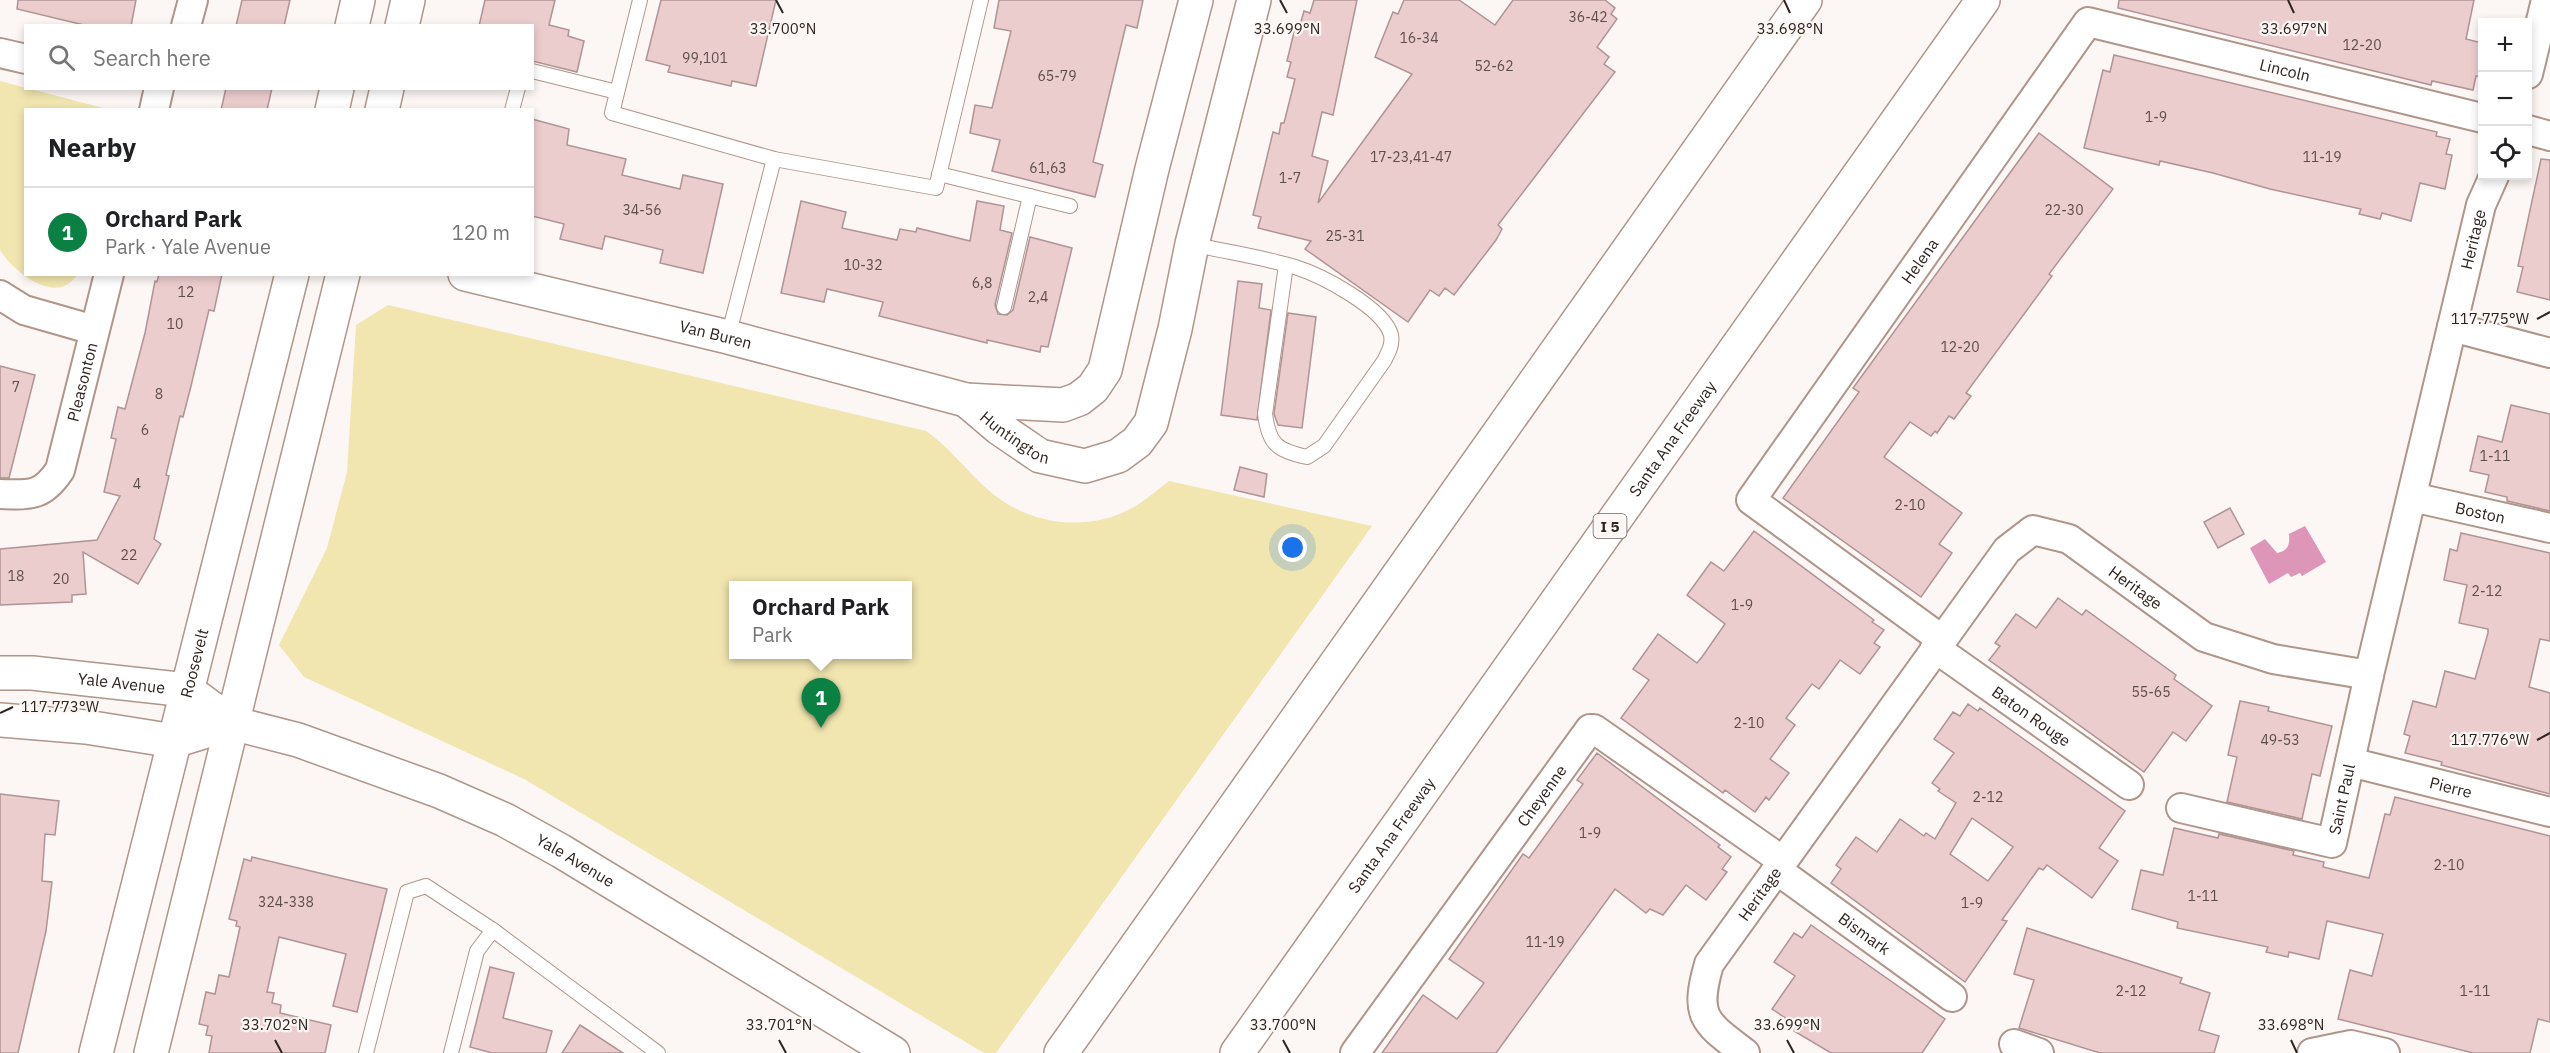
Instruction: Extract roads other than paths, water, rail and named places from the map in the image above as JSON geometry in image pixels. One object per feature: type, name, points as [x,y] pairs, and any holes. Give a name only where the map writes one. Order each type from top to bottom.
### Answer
[{"type":"main road","points":[[352,24],[358,0]]},
{"type":"main road","points":[[402,24],[408,0]]},
{"type":"main road","name":"Huntington","points":[[966,400],[1063,405],[1079,399],[1093,388],[1105,370],[1152,169],[1196,0]]},
{"type":"main road","name":"Huntington","points":[[966,400],[999,428],[1040,456],[1085,466],[1118,456],[1137,442],[1150,423],[1175,329],[1192,244],[1254,0]]},
{"type":"main road","points":[[1061,1053],[1805,0]]},
{"type":"main road","name":"Santa Ana Freeway","points":[[1237,1053],[1983,0]]},
{"type":"main road","points":[[332,108],[337,90]]},
{"type":"main road","points":[[382,108],[387,90]]},
{"type":"main road","name":"Roosevelt","points":[[96,1053],[291,276]]},
{"type":"main road","points":[[151,1053],[343,276]]},
{"type":"main road","name":"Van Buren","points":[[473,276],[728,337],[966,400]]},
{"type":"main road","name":"Yale Avenue","points":[[0,673],[32,674],[187,690],[232,723],[298,740],[439,791],[505,820],[645,901],[893,1053]]},
{"type":"main road","points":[[0,720],[86,727],[174,741],[232,723]]},
{"type":"street","points":[[186,24],[192,0]]},
{"type":"street","points":[[2528,72],[2546,0]]},
{"type":"street","name":"Lincoln","points":[[2088,22],[2478,117]]},
{"type":"street","name":"Helena","points":[[1751,500],[2088,22]]},
{"type":"street","points":[[0,53],[24,59]]},
{"type":"street","points":[[2532,131],[2550,136]]},
{"type":"street","name":"Heritage","points":[[1745,1053],[1715,1030],[1704,1015],[1701,993],[1709,964],[2007,550],[2033,530],[2069,539],[2204,637],[2273,659],[2370,675],[2481,205],[2492,180]]},
{"type":"street","name":"Pleasonton","points":[[0,494],[34,494],[50,486],[60,470],[108,276]]},
{"type":"street","points":[[0,295],[24,310],[94,330]]},
{"type":"street","points":[[2452,327],[2550,353]]},
{"type":"street","name":"Boston","points":[[2412,497],[2550,528]]},
{"type":"street","name":"Baton Rouge","points":[[1751,500],[2129,785]]},
{"type":"street","name":"Saint Paul","points":[[2181,808],[2332,843],[2370,675]]},
{"type":"street","name":"Cheyenne","points":[[1355,1053],[1590,729],[1594,729],[1780,865]]},
{"type":"street","name":"Pierre","points":[[2350,762],[2550,812]]},
{"type":"street","name":"Bismark","points":[[1780,865],[1952,997]]},
{"type":"street","points":[[2312,1053],[2352,1045],[2385,1053]]},
{"type":"lane","points":[[640,0],[612,113],[774,159],[936,188],[981,0]]},
{"type":"lane","points":[[534,71],[617,92]]},
{"type":"lane","points":[[513,108],[517,90]]},
{"type":"lane","points":[[728,337],[774,159]]},
{"type":"lane","points":[[939,174],[1070,206]]},
{"type":"lane","points":[[1004,307],[1030,196]]},
{"type":"lane","points":[[1192,244],[1286,265],[1328,282],[1357,299],[1381,319],[1388,329],[1391,340],[1390,350],[1384,361],[1341,425],[1324,446],[1307,457],[1288,453],[1275,445],[1268,432],[1265,414],[1286,265]]},
{"type":"lane","points":[[366,1053],[407,892],[426,886],[493,930],[658,1053]]},
{"type":"lane","points":[[451,1053],[477,951],[493,930]]},
{"type":"place","name":"Orchard Park","points":[[821,728]]}]
